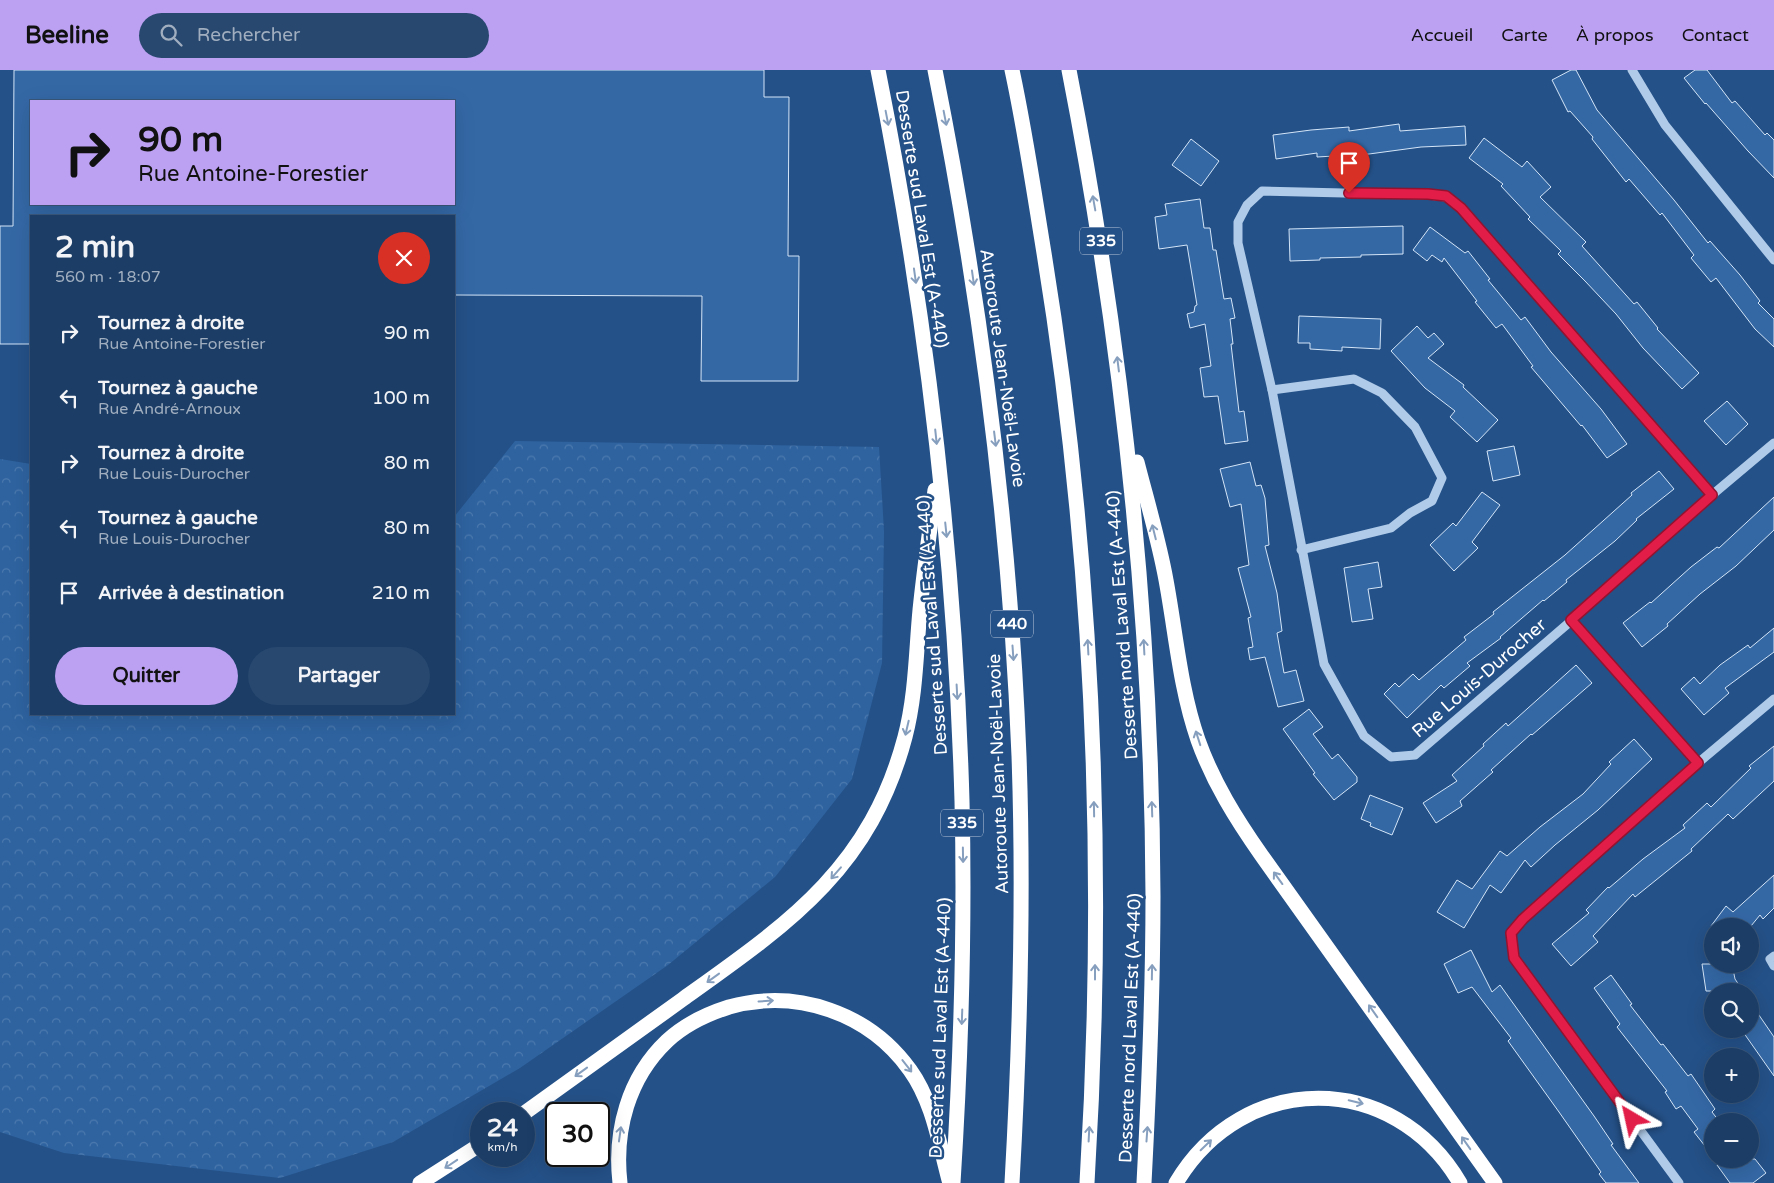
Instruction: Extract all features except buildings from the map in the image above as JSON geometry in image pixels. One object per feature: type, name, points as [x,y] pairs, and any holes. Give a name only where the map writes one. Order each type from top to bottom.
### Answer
[{"type":"highway","name":"Desserte sud Laval Est (A-440)","points":[[878,70],[913,264],[927,362],[954,624],[962,801],[962,1004],[952,1183]]},
{"type":"highway","name":"Autoroute Jean-Noël-Lavoie","points":[[936,70],[956,177],[982,340],[999,473],[1011,619],[1019,755],[1021,879],[1021,1000],[1012,1183]]},
{"type":"highway","points":[[1012,70],[1035,194],[1057,339],[1074,479],[1084,588],[1093,760],[1096,938],[1093,1057],[1086,1183]]},
{"type":"highway","name":"Desserte nord Laval Est (A-440)","points":[[1070,70],[1104,264],[1124,412],[1140,586],[1149,722],[1152,813],[1152,993],[1144,1183]]},
{"type":"highway","name":"335","points":[[1124,412],[1166,579],[1181,673],[1190,712],[1198,739],[1219,788],[1258,849],[1495,1183]]},
{"type":"highway","points":[[535,1105],[775,932],[824,886],[858,844],[877,812],[893,776],[909,721],[916,672],[920,610],[939,464]]},
{"type":"highway","points":[[620,1183],[619,1147],[626,1105],[642,1072],[662,1046],[685,1027],[721,1010],[756,1002],[788,1000],[816,1005],[854,1020],[875,1034],[904,1062],[918,1082],[928,1104],[952,1183]]},
{"type":"highway","points":[[1176,1183],[1204,1147],[1228,1126],[1278,1104],[1310,1098],[1347,1100],[1366,1104],[1400,1120],[1431,1143],[1444,1158],[1460,1183]]},
{"type":"highway","points":[[420,1183],[470,1151]]},
{"type":"street","points":[[1632,70],[1665,125],[1774,260]]},
{"type":"street","name":"Rue Louis-Durocher","points":[[1712,495],[1461,208],[1446,196],[1428,194],[1262,191],[1248,205],[1238,222],[1238,243],[1272,390],[1324,664],[1364,736],[1391,757],[1415,755],[1774,443]]},
{"type":"street","points":[[1272,390],[1354,379],[1375,389],[1382,393],[1415,427],[1442,478],[1432,500],[1410,513],[1391,528],[1301,550]]},
{"type":"street","points":[[1571,620],[1698,763]]},
{"type":"street","points":[[1680,1183],[1514,958],[1511,933],[1523,919],[1698,763],[1774,699]]},
{"type":"street","points":[[1774,956],[1770,959],[1774,966]]},
{"type":"green space","points":[[515,441],[879,447],[884,531],[882,663],[852,779],[775,877],[668,965],[520,1068],[393,1142],[280,1178],[64,1153],[0,1132],[0,459],[30,464],[30,715],[455,715],[455,516]]},
{"type":"route","points":[[1349,193],[1446,196],[1461,208],[1712,495],[1571,620],[1698,763],[1523,919],[1511,933],[1514,958],[1632,1119]]}]
